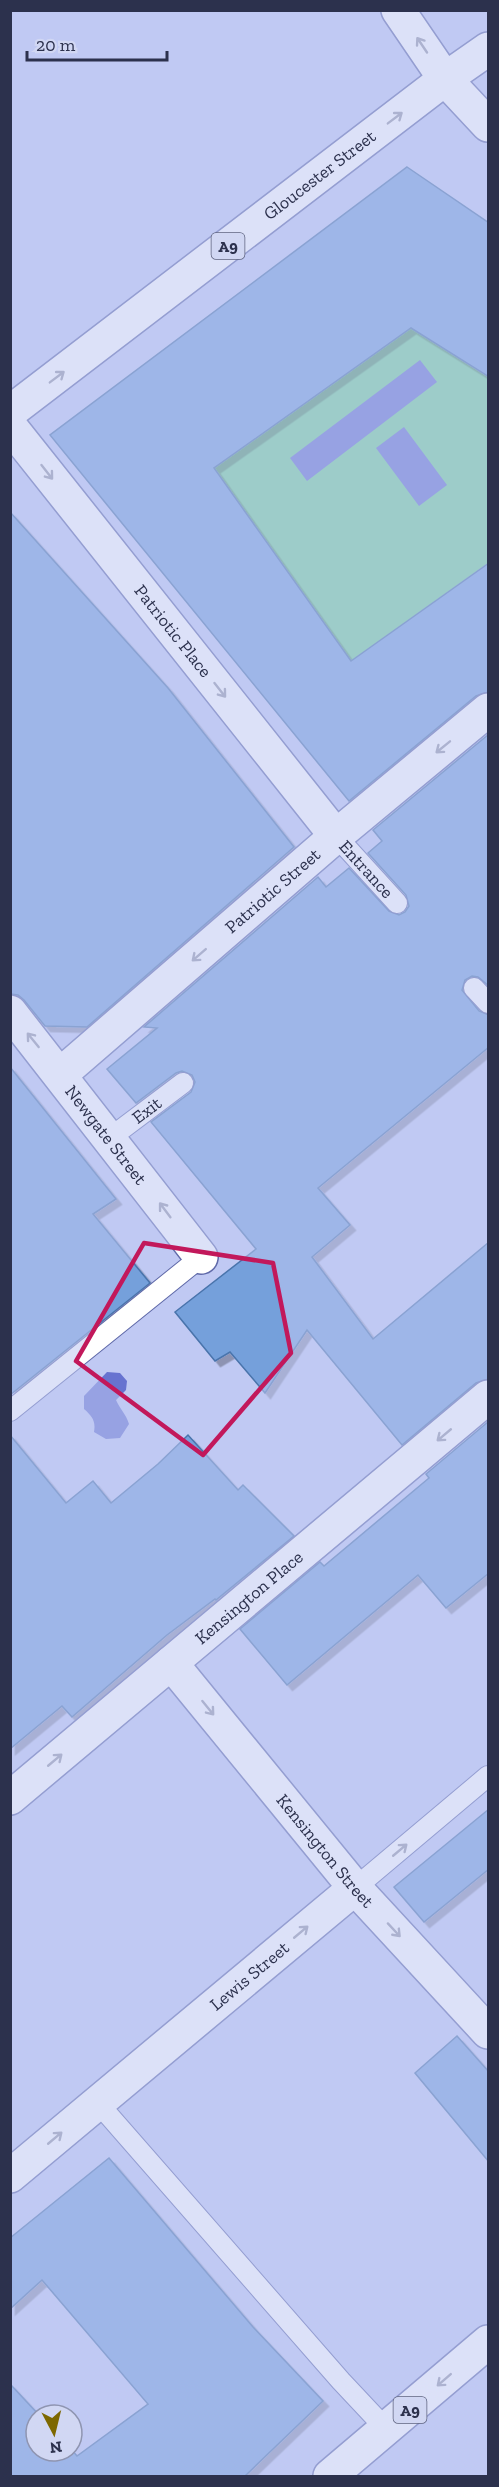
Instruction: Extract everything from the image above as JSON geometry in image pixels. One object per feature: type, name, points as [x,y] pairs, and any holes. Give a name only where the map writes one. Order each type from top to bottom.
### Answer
[{"type":"main road","points":[[398,10],[446,79],[489,125]]},
{"type":"main road","name":"Gloucester Street","points":[[10,412],[446,79],[489,49]]},
{"type":"main road","name":"Patriotic Place","points":[[10,426],[336,836]]},
{"type":"main road","name":"Patriotic Street","points":[[61,1074],[336,836],[489,710]]},
{"type":"main road","name":"Newgate Street","points":[[10,1012],[61,1074],[201,1257]]},
{"type":"main road","name":"Kensington Place","points":[[10,1798],[489,1397]]},
{"type":"main road","name":"Kensington Street","points":[[171,1663],[355,1887],[489,2032]]},
{"type":"main road","name":"Lewis Street","points":[[10,2176],[355,1887]]},
{"type":"main road","name":"A9","points":[[330,2476],[489,2342]]},
{"type":"lane","name":"Entrance","points":[[336,836],[397,903]]},
{"type":"lane","points":[[474,988],[489,1004]]},
{"type":"lane","name":"Exit","points":[[110,1138],[183,1083]]},
{"type":"lane","points":[[10,1411],[201,1257]]},
{"type":"lane","name":"Lewis Street","points":[[355,1887],[489,1776]]},
{"type":"lane","points":[[98,2103],[341,2381],[387,2430]]},
{"type":"highlighted area","points":[[144,1243],[273,1263],[291,1353],[203,1455],[76,1361]]},
{"type":"green space","points":[[411,328],[488,377],[488,563],[351,661],[214,468]]},
{"type":"water","points":[[420,360],[437,382],[307,481],[290,458]]},
{"type":"water","points":[[404,427],[447,485],[419,506],[376,448]]},
{"type":"water","points":[[107,1372],[120,1373],[127,1381],[126,1390],[116,1400],[129,1424],[120,1438],[106,1439],[94,1432],[93,1419],[84,1409],[84,1396]]},
{"type":"building","points":[[407,167],[489,223],[489,377],[411,328],[214,468],[351,661],[489,563],[489,692],[476,696],[349,801],[50,435]]},
{"type":"building","points":[[10,512],[168,688],[294,847],[87,1027],[45,1026],[24,1000],[18,995],[10,994]]},
{"type":"building","points":[[489,734],[489,986],[478,977],[472,976],[465,980],[462,990],[479,1011],[489,1015],[489,1047],[318,1188],[350,1225],[312,1257],[373,1339],[489,1242],[489,1379],[476,1383],[402,1445],[307,1330],[265,1393],[230,1352],[215,1361],[175,1312],[256,1249],[151,1122],[191,1092],[195,1082],[192,1075],[182,1071],[176,1073],[136,1103],[107,1069],[157,1028],[144,1027],[318,877],[326,887],[349,868],[389,911],[399,915],[405,912],[409,906],[406,895],[368,853],[382,841],[373,830]]},
{"type":"building","points":[[10,1067],[116,1199],[93,1214],[150,1283],[10,1395]]},
{"type":"building","points":[[489,1421],[489,1573],[446,1608],[418,1575],[287,1685],[240,1629],[320,1562],[324,1566],[429,1478],[426,1474]]},
{"type":"building","points":[[10,1435],[66,1503],[93,1481],[111,1503],[158,1464],[188,1435],[238,1490],[243,1485],[294,1536],[216,1600],[167,1635],[72,1717],[62,1706],[10,1749]]},
{"type":"building","points":[[489,1809],[489,1869],[424,1922],[394,1887]]},
{"type":"building","points":[[457,2036],[489,2072],[489,2162],[415,2073]]},
{"type":"building","points":[[109,2158],[253,2327],[323,2401],[245,2476],[10,2476],[10,2384],[28,2403],[24,2403],[24,2463],[84,2463],[84,2451],[148,2404],[42,2280],[10,2309],[10,2238]]}]
